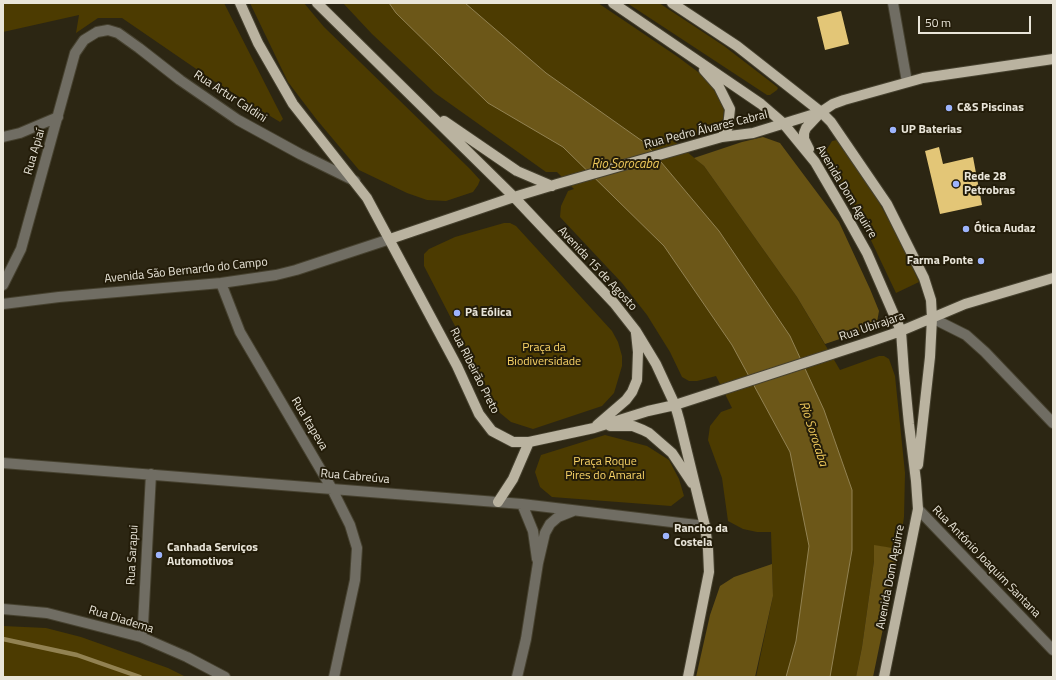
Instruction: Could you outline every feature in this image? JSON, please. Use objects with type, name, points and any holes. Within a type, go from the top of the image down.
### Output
[{"type":"main road","name":"Rua Artur Caldini","points":[[240,3],[258,43],[294,104],[368,198],[390,239]]},
{"type":"main road","name":"Avenida 15 de Agosto","points":[[317,3],[514,197],[614,303],[636,331],[656,364],[675,405],[705,526],[709,572],[688,677]]},
{"type":"main road","name":"Avenida Dom Aguirre","points":[[613,3],[761,104],[783,124],[815,162],[867,253],[902,331],[909,424],[918,509],[884,677]]},
{"type":"main road","name":"Avenida Dom Aguirre","points":[[672,3],[737,46],[821,112],[831,122],[887,204],[924,278],[931,300],[932,318],[930,357],[916,481]]},
{"type":"main road","points":[[690,56],[719,88],[730,109],[728,127],[722,137]]},
{"type":"main road","name":"Rua Pedro Álvares Cabral","points":[[815,162],[804,139],[804,133],[808,126],[821,112],[833,104],[923,78],[1053,60]]},
{"type":"main road","points":[[425,108],[517,171],[554,185]]},
{"type":"main road","name":"Rua Pedro Álvares Cabral","points":[[554,185],[722,137],[753,133],[821,112]]},
{"type":"main road","points":[[390,239],[554,185]]},
{"type":"main road","name":"Rua Ribeirão Preto","points":[[390,239],[457,366],[479,414],[492,431],[513,442],[529,442],[594,428],[648,411],[675,405]]},
{"type":"main road","name":"Rua Ubirajara","points":[[675,405],[902,331],[965,304],[1053,278]]},
{"type":"main road","points":[[594,428],[626,400],[632,392],[636,380],[638,352],[636,331]]},
{"type":"main road","points":[[594,428],[620,425],[632,426],[643,430],[672,454],[695,487]]},
{"type":"main road","points":[[498,502],[513,479],[529,442]]},
{"type":"street","points":[[893,3],[907,82]]},
{"type":"street","name":"Rua Artur Caldini","points":[[97,32],[108,30],[118,33],[180,80],[238,120],[300,154],[355,181]]},
{"type":"street","name":"Rua Apiaí","points":[[3,285],[21,249],[75,54],[84,40],[97,32]]},
{"type":"street","points":[[3,137],[20,133],[58,117]]},
{"type":"street","name":"Avenida São Bernardo do Campo","points":[[3,304],[59,297],[221,283],[276,275],[296,270],[390,239]]},
{"type":"street","name":"Rua Itapeva","points":[[221,283],[240,332],[332,488],[350,525],[357,548],[355,580],[334,677]]},
{"type":"street","points":[[932,318],[966,335],[1053,423]]},
{"type":"street","name":"Rua Cabreúva","points":[[3,463],[522,504],[705,526]]},
{"type":"street","name":"Rua Sarapui","points":[[140,637],[143,625],[151,474]]},
{"type":"street","points":[[522,504],[533,531],[538,563]]},
{"type":"street","name":"Rua Antônio Joaquim Santana","points":[[918,509],[1053,650]]},
{"type":"street","points":[[516,677],[526,638],[538,563],[545,533],[550,524],[558,517],[575,510]]},
{"type":"street","name":"Rua Diadema","points":[[3,609],[47,613],[140,637],[187,657],[225,677]]},
{"type":"green space","points":[[224,3],[283,119],[280,122],[224,88],[122,18],[98,18],[76,33],[79,15],[3,32],[3,4]]},
{"type":"green space","points":[[250,3],[304,3],[324,27],[480,180],[473,192],[446,201],[427,200],[407,193],[359,170],[317,120],[288,82]]},
{"type":"green space","points":[[343,3],[598,3],[678,57],[702,75],[711,85],[724,109],[723,119],[711,131],[674,141],[704,166],[797,297],[840,370],[879,356],[884,356],[889,359],[895,376],[905,473],[904,517],[899,551],[893,548],[874,546],[874,561],[862,647],[856,677],[756,677],[773,596],[771,532],[757,532],[743,529],[728,521],[722,478],[708,440],[710,426],[721,412],[732,408],[716,376],[697,381],[689,381],[682,377],[670,352],[647,315],[622,283],[560,217],[561,206],[568,191],[574,189],[557,172],[546,172],[435,93],[372,34]]},
{"type":"green space","points":[[627,3],[659,3],[724,46],[776,86],[778,88],[777,90],[770,95],[767,95]]},
{"type":"green space","points":[[837,140],[877,199],[899,238],[919,282],[896,293],[868,234],[829,167],[825,157],[825,151],[832,141]]},
{"type":"green space","name":"Praça da Biodiversidade","points":[[504,223],[510,223],[516,226],[612,331],[618,342],[622,356],[622,366],[614,393],[602,406],[533,429],[511,422],[500,413],[424,266],[424,254],[429,249],[455,237]]},
{"type":"green space","name":"Praça Roque Pires do Amaral","points":[[605,435],[647,446],[669,460],[679,479],[684,496],[671,506],[552,497],[540,487],[535,472],[541,455]]},
{"type":"green space","points":[[3,626],[46,628],[81,637],[168,668],[186,677],[3,677]]},
{"type":"shaded area","points":[[763,137],[780,143],[839,222],[879,311],[877,322],[872,328],[825,344],[797,297],[704,166],[694,158],[742,142]]},
{"type":"shaded area","points":[[874,545],[893,548],[899,551],[873,677],[856,677],[862,647],[874,561]]},
{"type":"shaded area","points":[[772,564],[773,596],[755,677],[696,677],[710,615],[720,586],[734,577]]},
{"type":"water","name":"Rio Sorocaba","points":[[389,3],[465,3],[546,73],[645,143],[719,231],[790,336],[824,410],[852,490],[852,550],[830,677],[786,677],[796,641],[809,546],[790,452],[732,345],[664,246],[563,147],[488,103],[396,13]]},
{"type":"building","points":[[841,11],[849,44],[825,50],[817,17]]},
{"type":"building","name":"Rede 28 Petrobras","points":[[939,147],[943,164],[973,157],[982,205],[940,214],[925,151]]},
{"type":"waterway","points":[[3,639],[77,655],[140,677]]},
{"type":"place","name":"C&S Piscinas","points":[[949,108]]},
{"type":"place","name":"UP Baterias","points":[[893,130]]},
{"type":"place","name":"Rede 28 Petrobras","points":[[956,184]]},
{"type":"place","name":"Ótica Audaz","points":[[966,229]]},
{"type":"place","name":"Farma Ponte","points":[[981,261]]},
{"type":"place","name":"Pá Eólica","points":[[457,313]]},
{"type":"place","name":"Rancho da Costela","points":[[666,536]]},
{"type":"place","name":"Canhada Serviços Automotivos","points":[[159,555]]}]
